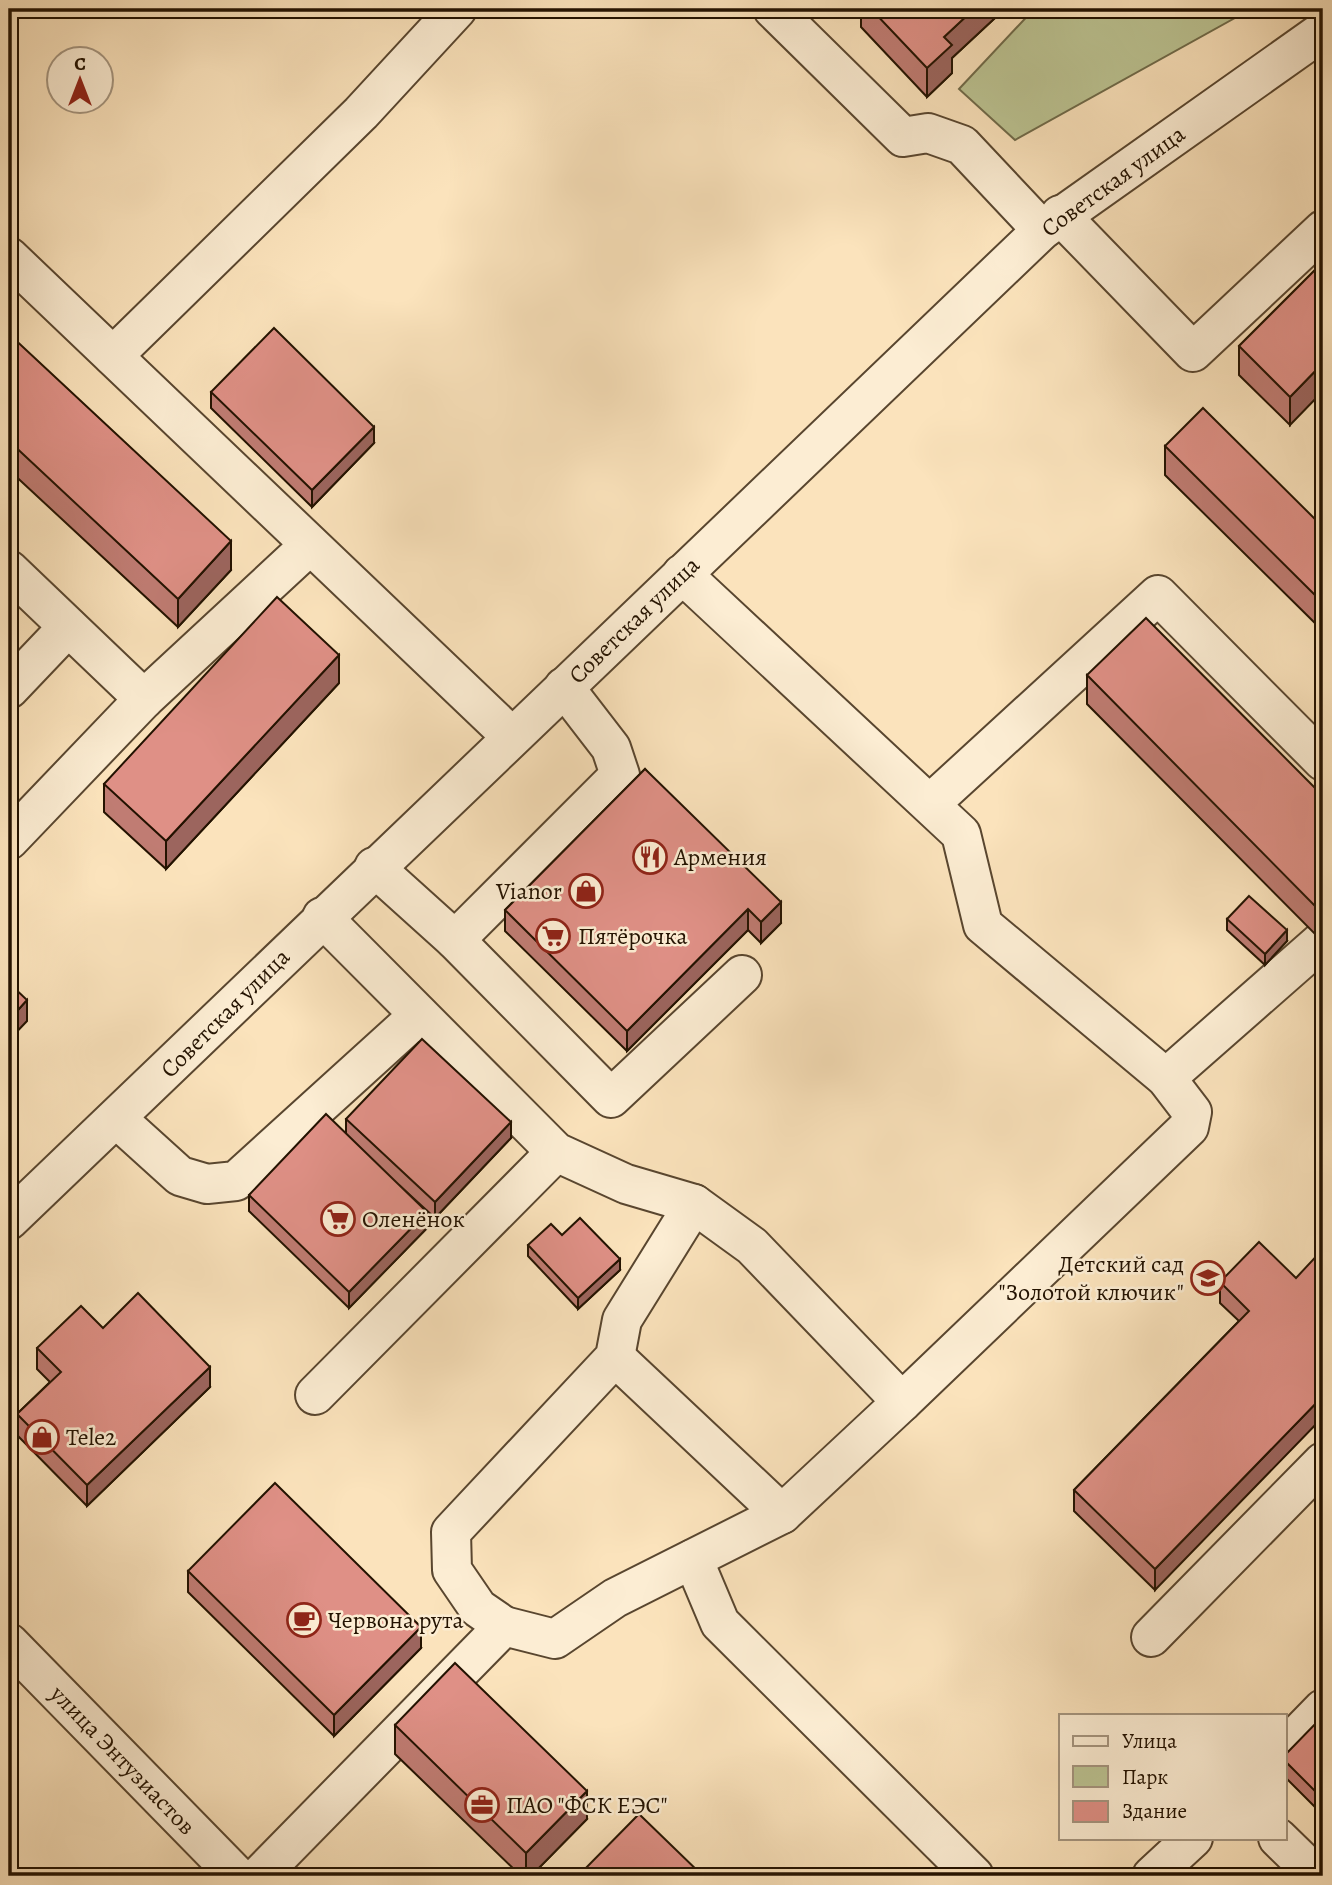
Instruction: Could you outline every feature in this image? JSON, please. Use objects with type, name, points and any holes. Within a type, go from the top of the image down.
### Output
[{"type":"street","points":[[113,356],[361,113],[457,9]]},
{"type":"street","points":[[773,9],[903,137],[928,132],[962,145],[1193,352],[1323,230]]},
{"type":"street","name":"Советская улица","points":[[9,1220],[117,1119],[374,867],[1051,222],[1306,50],[1323,32]]},
{"type":"street","points":[[13,271],[113,356],[511,736]]},
{"type":"street","points":[[9,840],[144,699],[310,545]]},
{"type":"street","points":[[9,570],[144,699]]},
{"type":"street","points":[[682,574],[961,834],[983,925],[1166,1079],[1192,1112],[1189,1128],[782,1514],[615,1598],[555,1639],[504,1626],[478,1608],[452,1570],[451,1532],[615,1357],[622,1320],[695,1204]]},
{"type":"street","points":[[930,804],[1158,595],[1323,761]]},
{"type":"street","points":[[9,689],[68,627]]},
{"type":"street","points":[[455,940],[620,775],[611,748],[564,687]]},
{"type":"street","points":[[374,867],[455,940],[611,1098],[742,975]]},
{"type":"street","points":[[322,917],[556,1152],[626,1184],[695,1204],[752,1246],[902,1402]]},
{"type":"street","points":[[1166,1079],[1323,940]]},
{"type":"street","points":[[117,1119],[180,1176],[207,1184],[236,1181],[419,1015]]},
{"type":"street","points":[[315,1395],[556,1152]]},
{"type":"street","points":[[615,1357],[782,1514]]},
{"type":"street","points":[[1151,1637],[1323,1462]]},
{"type":"street","points":[[693,1559],[720,1623],[974,1876]]},
{"type":"street","points":[[259,1876],[504,1626]]},
{"type":"street","name":"улица Энтузиастов","points":[[9,1643],[237,1876]]},
{"type":"street","points":[[1286,1747],[1323,1709]]},
{"type":"street","points":[[1152,1876],[1191,1840]]},
{"type":"street","points":[[1280,1840],[1317,1876]]},
{"type":"green space","points":[[1034,9],[1251,9],[1015,140],[959,89]]},
{"type":"building","points":[[871,9],[974,9],[944,37],[952,45],[927,68]]},
{"type":"building","points":[[1323,262],[1323,363],[1290,397],[1239,346]]},
{"type":"building","points":[[274,328],[374,427],[312,490],[211,392]]},
{"type":"building","points":[[9,334],[231,541],[178,599],[9,441]]},
{"type":"building","points":[[1203,408],[1323,527],[1323,603],[1165,446]]},
{"type":"building","points":[[277,597],[339,655],[166,841],[104,784]]},
{"type":"building","points":[[1146,618],[1323,796],[1323,901],[1317,908],[1087,675]]},
{"type":"building","points":[[645,769],[781,902],[761,922],[748,909],[627,1031],[505,910]]},
{"type":"building","points":[[1249,896],[1287,930],[1265,954],[1227,919]]},
{"type":"building","points":[[9,983],[27,1000],[9,1020]]},
{"type":"building","points":[[422,1039],[511,1122],[435,1202],[346,1119]]},
{"type":"building","name":"Оленёнок","points":[[326,1114],[427,1212],[349,1292],[249,1195]]},
{"type":"building","points":[[580,1218],[620,1259],[578,1298],[528,1245],[551,1224],[562,1235]]},
{"type":"building","points":[[1259,1242],[1296,1278],[1323,1249],[1323,1396],[1155,1569],[1074,1490],[1249,1311],[1220,1282]]},
{"type":"building","points":[[138,1293],[210,1367],[87,1485],[17,1414],[61,1372],[37,1348],[81,1306],[103,1328]]},
{"type":"building","name":"Червона рута","points":[[275,1483],[421,1627],[334,1715],[188,1571]]},
{"type":"building","points":[[455,1663],[587,1791],[526,1853],[395,1725]]},
{"type":"building","points":[[1320,1719],[1323,1723],[1323,1799],[1286,1762],[1286,1754]]},
{"type":"building","points":[[639,1814],[703,1876],[578,1876]]},
{"type":"place","name":"Армения","points":[[650,857]]},
{"type":"place","name":"Vianor","points":[[586,891]]},
{"type":"place","name":"Пятёрочка","points":[[553,936]]},
{"type":"place","name":"Оленёнок","points":[[338,1219]]},
{"type":"place","name":"Детский сад \"Золотой ключик\"","points":[[1208,1278]]},
{"type":"place","name":"Tele2","points":[[42,1437]]},
{"type":"place","name":"Червона рута","points":[[304,1620]]},
{"type":"place","name":"ПАО \"ФСК ЕЭС\"","points":[[482,1805]]}]
